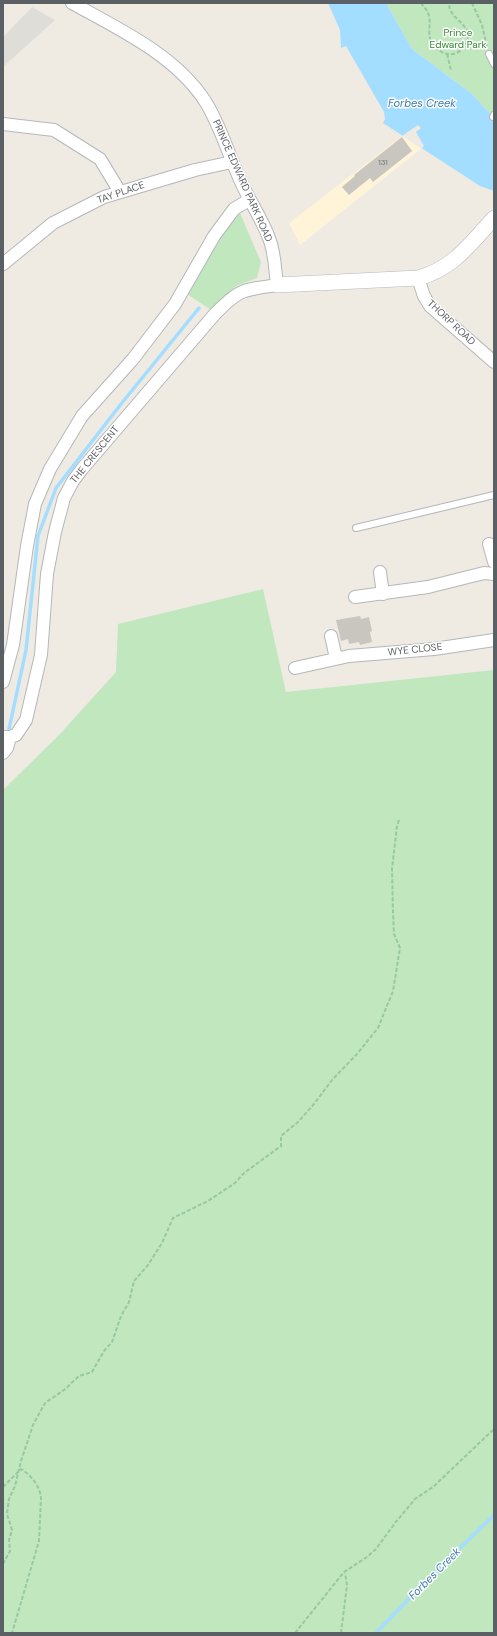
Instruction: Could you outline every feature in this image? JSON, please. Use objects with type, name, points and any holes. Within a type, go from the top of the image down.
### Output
[{"type":"street","name":"PRINCE EDWARD PARK ROAD","points":[[72,3],[144,45],[178,69],[194,86],[215,120],[249,200],[270,239],[277,285]]},
{"type":"street","points":[[3,124],[54,130],[100,160],[120,192]]},
{"type":"street","name":"TAY PLACE","points":[[3,264],[53,223],[104,197],[195,170],[232,162]]},
{"type":"street","points":[[3,682],[13,645],[27,546],[35,504],[50,469],[82,416],[133,359],[175,304],[214,236],[234,209],[249,200]]},
{"type":"street","points":[[277,285],[418,278],[432,273],[449,264],[494,218]]},
{"type":"street","name":"THORP ROAD","points":[[418,278],[424,296],[430,306],[494,362]]},
{"type":"street","name":"THE CRESCENT","points":[[3,753],[7,748],[6,737],[16,735],[26,720],[41,655],[47,574],[55,532],[64,498],[68,489],[87,464],[231,297],[249,289],[277,285]]},
{"type":"street","points":[[355,598],[428,587],[494,570],[489,544]]},
{"type":"street","points":[[380,572],[383,594]]},
{"type":"street","points":[[331,636],[336,658]]},
{"type":"street","name":"WYE CLOSE","points":[[295,668],[336,658],[434,649],[494,640]]},
{"type":"lane","points":[[489,54],[494,64]]},
{"type":"lane","points":[[356,528],[494,495]]},
{"type":"path","points":[[421,3],[429,17],[429,31],[433,44],[440,52],[447,54],[459,52],[463,49],[468,39],[466,29],[463,24],[450,13],[449,3]]},
{"type":"path","points":[[472,3],[482,25],[489,54]]},
{"type":"path","points":[[447,54],[451,70]]},
{"type":"path","points":[[3,1564],[10,1551],[9,1540],[12,1530],[7,1514],[9,1499],[21,1469],[21,1461],[33,1425],[45,1403],[64,1390],[79,1376],[92,1372],[104,1351],[112,1342],[121,1316],[129,1302],[134,1281],[148,1265],[162,1244],[173,1218],[208,1201],[235,1183],[244,1173],[281,1146],[281,1136],[298,1122],[332,1080],[357,1054],[378,1028],[393,991],[400,948],[394,929],[392,869],[399,820]]},
{"type":"path","points":[[295,1633],[344,1572],[368,1557],[415,1500],[433,1487],[494,1429]]},
{"type":"path","points":[[3,1486],[21,1469]]},
{"type":"path","points":[[12,1633],[39,1541],[41,1514],[41,1492],[35,1482],[21,1469]]},
{"type":"path","points":[[341,1633],[347,1585],[344,1572]]},
{"type":"shaded area","points":[[32,7],[55,20],[3,67],[3,37]]},
{"type":"shaded area","points":[[402,136],[422,148],[300,245],[289,223]]},
{"type":"green space","name":"Prince Edward Park","points":[[386,3],[494,3],[494,118],[472,94],[412,49]]},
{"type":"green space","points":[[240,213],[261,262],[257,278],[236,286],[211,310],[187,294],[216,242]]},
{"type":"green space","points":[[263,589],[286,692],[494,670],[494,1633],[3,1633],[3,790],[59,735],[116,672],[118,624]]},
{"type":"water","name":"Forbes Creek","points":[[328,3],[386,3],[412,49],[472,94],[494,118],[494,191],[480,186],[383,123],[385,119],[384,112],[346,46],[341,48],[340,30]]},
{"type":"pier","points":[[418,125],[421,128],[416,132],[424,146],[422,148],[402,136]]},
{"type":"building","points":[[402,137],[412,151],[373,182],[370,178],[349,195],[342,187],[355,176],[354,175]]},
{"type":"building","points":[[360,616],[361,619],[369,617],[372,631],[370,632],[372,642],[360,645],[359,642],[349,644],[348,639],[341,641],[336,620]]},
{"type":"waterway","points":[[9,729],[26,650],[38,536],[56,488],[121,404],[199,308]]},
{"type":"waterway","name":"Forbes Creek","points":[[376,1633],[422,1585],[494,1515]]}]
